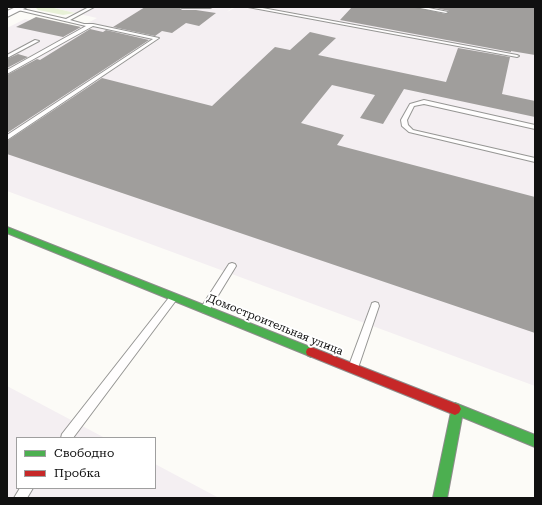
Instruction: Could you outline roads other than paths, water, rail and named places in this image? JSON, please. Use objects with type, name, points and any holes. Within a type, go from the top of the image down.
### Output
[{"type":"street","points":[[7,14],[21,8]]},
{"type":"street","name":"Домостроительная улица","points":[[7,230],[535,441]]},
{"type":"street","points":[[440,498],[457,410]]},
{"type":"lane","points":[[66,21],[92,7]]},
{"type":"lane","points":[[182,7],[210,7]]},
{"type":"lane","points":[[250,7],[517,56]]},
{"type":"lane","points":[[417,7],[446,12]]},
{"type":"lane","points":[[7,138],[157,38],[66,21],[21,8]]},
{"type":"lane","points":[[7,72],[93,25]]},
{"type":"lane","points":[[7,57],[37,41]]},
{"type":"lane","points":[[535,127],[424,102],[412,105],[404,120],[405,126],[411,131],[535,160]]},
{"type":"lane","points":[[205,309],[232,266]]},
{"type":"lane","points":[[67,437],[174,297]]},
{"type":"lane","points":[[353,368],[376,306]]},
{"type":"lane","points":[[20,498],[26,489]]}]
